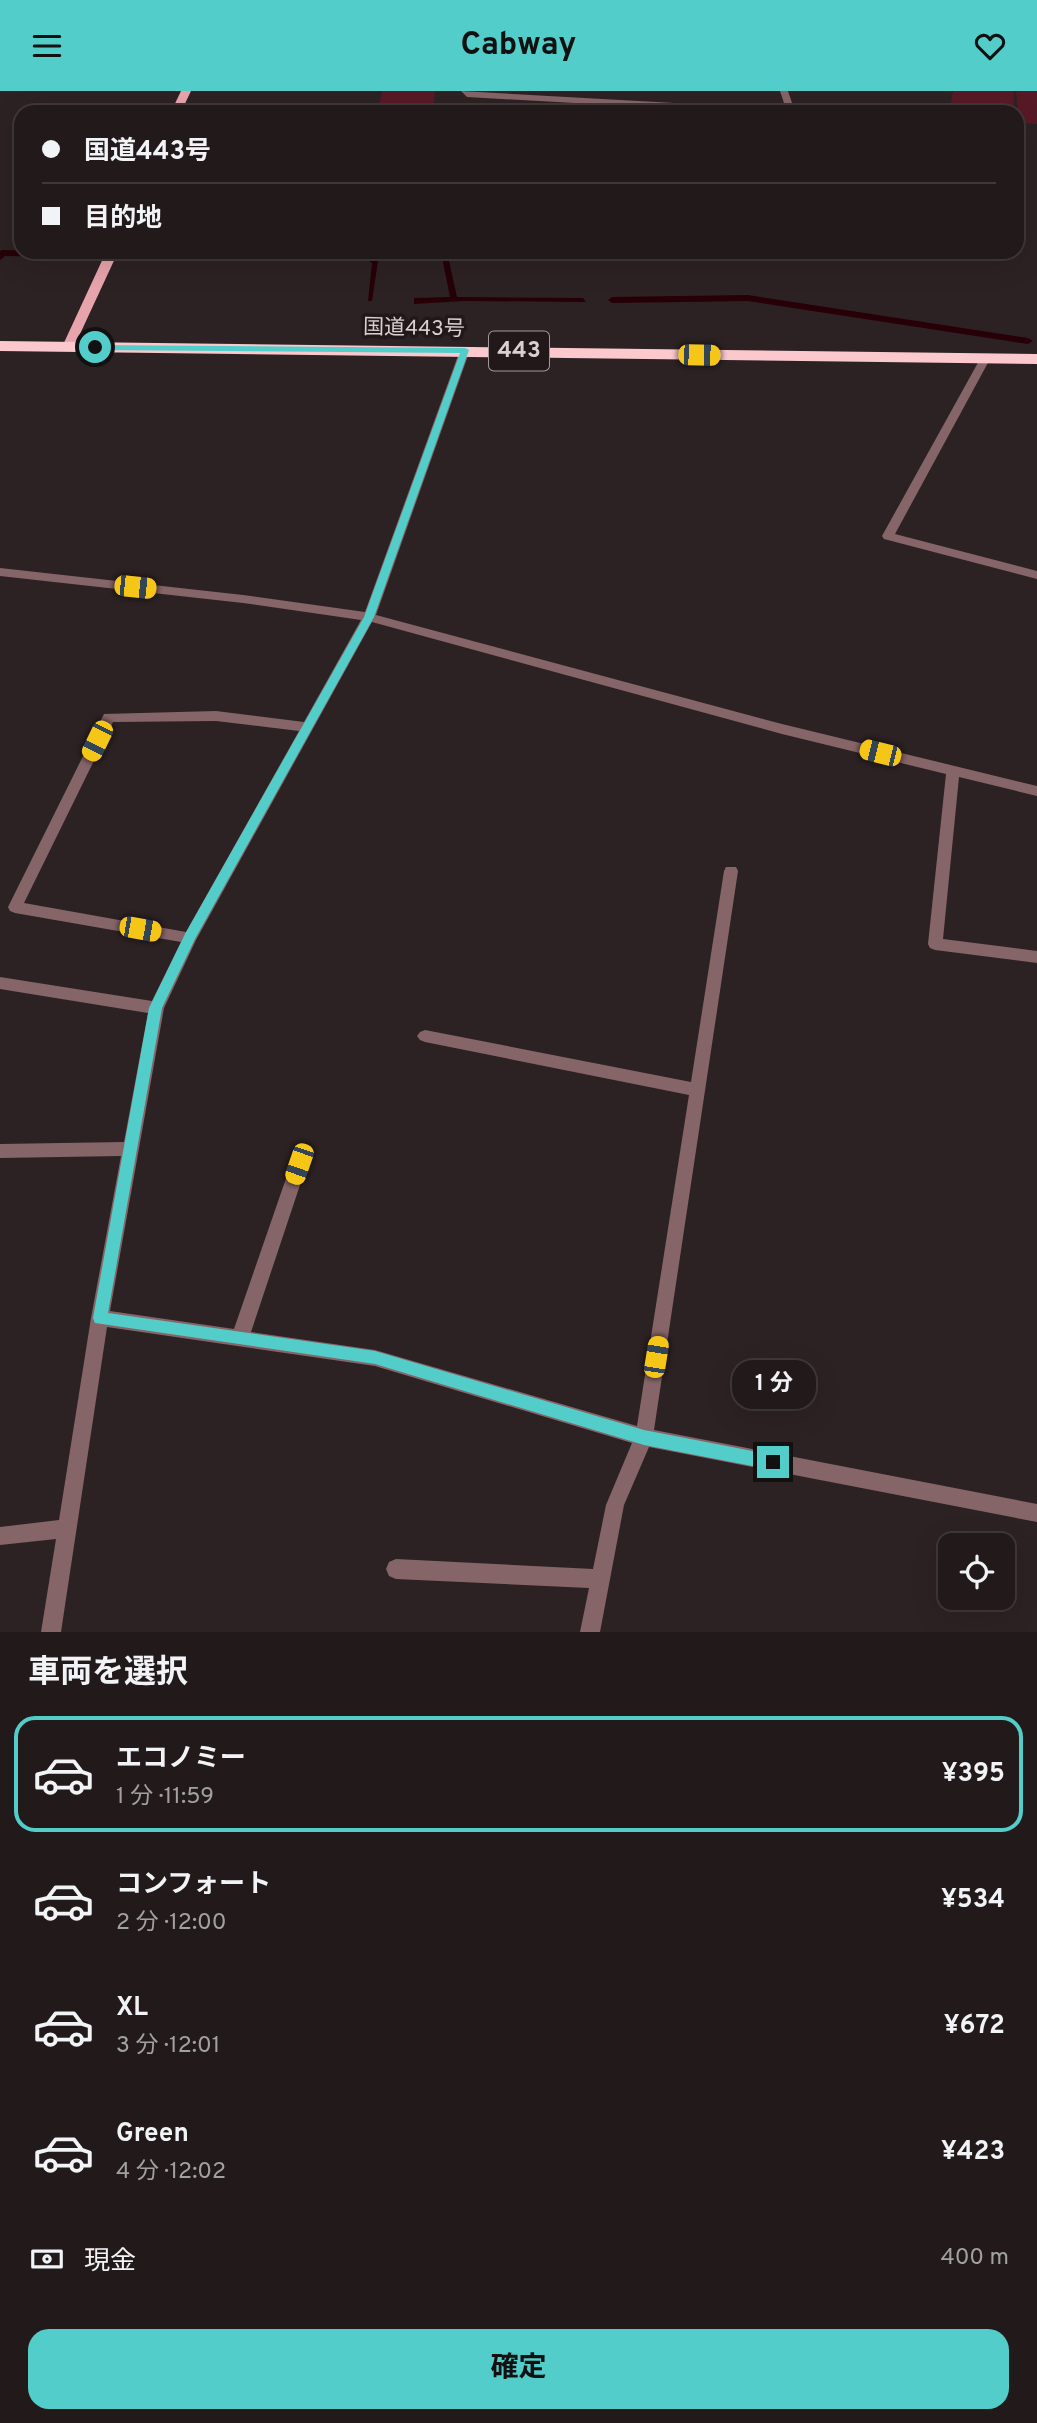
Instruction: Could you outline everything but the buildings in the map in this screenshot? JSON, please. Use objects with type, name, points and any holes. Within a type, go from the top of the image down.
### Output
[{"type":"highway","name":"国道443号","points":[[0,346],[1037,359]]},
{"type":"main road","points":[[68,347],[109,259]]},
{"type":"street","points":[[465,91],[467,94],[658,105]]},
{"type":"street","points":[[51,1632],[100,1318],[156,1008],[190,938],[369,617],[465,350]]},
{"type":"street","points":[[985,359],[888,536],[1037,575]]},
{"type":"street","points":[[0,572],[369,617],[782,729],[1037,791]]},
{"type":"street","points":[[190,938],[15,907],[109,717],[216,716],[308,727]]},
{"type":"street","points":[[953,771],[935,944],[1037,957]]},
{"type":"street","points":[[590,1632],[615,1505],[644,1437],[731,871]]},
{"type":"street","points":[[0,983],[156,1008]]},
{"type":"street","points":[[425,1036],[697,1090]]},
{"type":"street","points":[[0,1151],[130,1149]]},
{"type":"street","points":[[240,1338],[299,1164]]},
{"type":"street","points":[[100,1318],[375,1357],[644,1437],[1037,1513]]},
{"type":"street","points":[[0,1536],[67,1528]]},
{"type":"street","points":[[396,1569],[600,1579]]},
{"type":"shaded area","points":[[382,91],[435,91],[434,105],[379,105]]},
{"type":"shaded area","points":[[953,91],[1013,91],[1014,105],[950,105]]},
{"type":"shaded area","points":[[1016,91],[1037,91],[1037,124],[1024,123],[1024,105],[1017,105]]},
{"type":"shaded area","points":[[256,259],[375,259],[378,261],[372,301],[368,301],[372,263]]},
{"type":"shaded area","points":[[442,259],[449,259],[457,297],[583,298],[586,302],[464,301],[414,304],[414,298],[450,297]]},
{"type":"waterway","points":[[0,257],[2,253],[14,253]]},
{"type":"waterway","points":[[612,300],[748,298],[1028,341]]},
{"type":"route","points":[[95,347],[465,350],[369,617],[190,938],[156,1008],[100,1318],[375,1357],[644,1437],[773,1462]]}]
